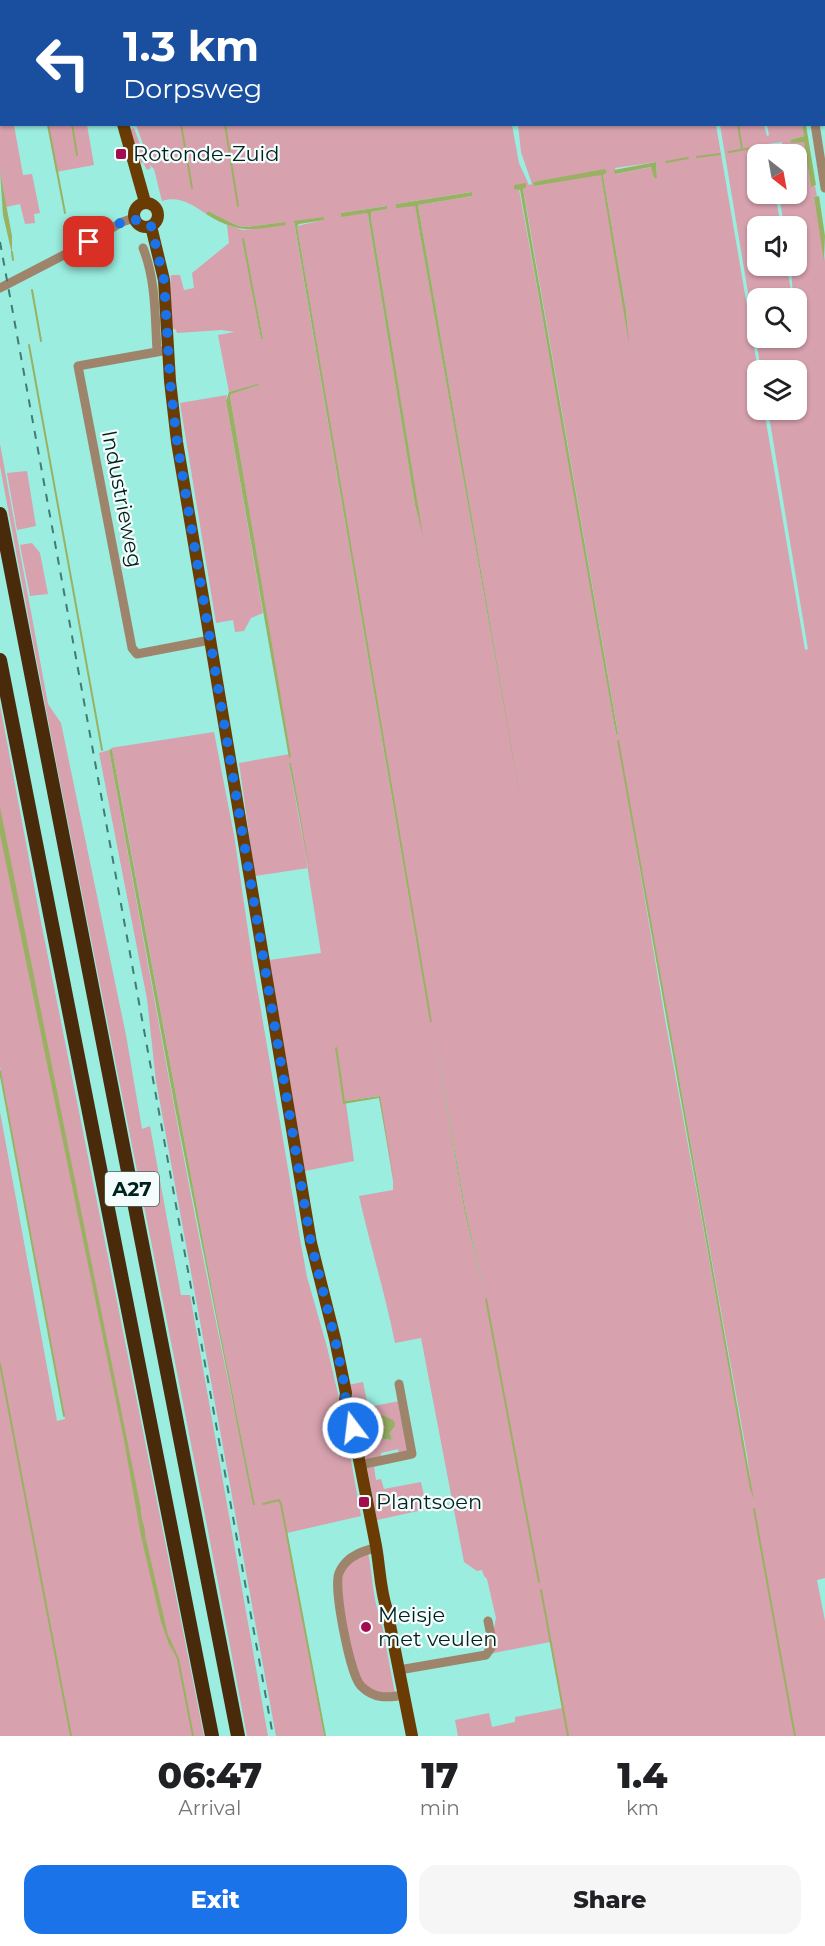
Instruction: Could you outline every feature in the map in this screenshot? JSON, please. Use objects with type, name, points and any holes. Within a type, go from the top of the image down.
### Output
[{"type":"highway","name":"A27","points":[[0,514],[238,1736]]},
{"type":"highway","name":"A27","points":[[0,660],[212,1736]]},
{"type":"main road","points":[[124,126],[145,202]]},
{"type":"main road","points":[[145,202],[150,203],[157,210],[158,217],[151,226],[140,225],[134,218],[135,208],[145,202]]},
{"type":"main road","points":[[151,226],[162,269],[162,350],[311,1243],[352,1412],[351,1418],[381,1576],[381,1593],[387,1611],[412,1736]]},
{"type":"street","points":[[815,126],[825,188]]},
{"type":"street","points":[[0,288],[89,242],[122,222],[134,218]]},
{"type":"street","points":[[143,249],[150,264],[162,350]]},
{"type":"street","name":"Industrieweg","points":[[162,350],[78,366],[132,648],[137,654],[210,640]]},
{"type":"street","points":[[360,1465],[412,1454],[399,1384]]},
{"type":"street","points":[[376,1548],[351,1557],[339,1573],[336,1585],[342,1620],[353,1672],[360,1685],[381,1698],[404,1695]]},
{"type":"street","points":[[399,1670],[486,1655],[493,1645],[488,1621]]},
{"type":"shaded area","points":[[0,126],[14,126],[23,175],[32,174],[40,213],[34,214],[35,223],[25,224],[20,204],[6,207],[0,172]]},
{"type":"shaded area","points":[[47,126],[87,126],[94,165],[56,172]]},
{"type":"shaded area","points":[[136,126],[512,126],[519,163],[529,185],[532,184],[521,152],[518,126],[716,126],[747,306],[747,348],[754,348],[756,360],[747,360],[747,420],[766,420],[805,650],[808,649],[770,420],[807,420],[807,360],[759,360],[757,348],[807,348],[807,288],[792,288],[792,276],[807,276],[807,216],[782,216],[781,204],[807,204],[807,160],[811,186],[815,186],[817,196],[814,197],[825,261],[825,1578],[817,1580],[825,1621],[825,1736],[458,1736],[455,1720],[489,1713],[492,1727],[515,1722],[515,1717],[562,1708],[550,1642],[489,1654],[496,1618],[487,1579],[482,1570],[477,1571],[464,1562],[421,1338],[395,1343],[359,1196],[393,1190],[379,1096],[345,1101],[335,1048],[354,1161],[305,1171],[269,960],[321,953],[308,868],[255,876],[239,763],[290,754],[230,396],[230,394],[259,385],[229,392],[218,335],[235,332],[221,330],[177,333],[172,328],[171,275],[180,275],[184,290],[194,288],[192,273],[229,243],[227,225],[243,230],[285,225],[285,222],[238,226],[208,211],[206,214],[180,200],[162,201],[154,169],[149,164],[151,168],[147,170],[143,162],[141,163],[129,130],[134,128],[141,147],[146,152]],"holes":[[[656,162],[657,178],[654,178],[652,167],[616,174],[615,168]],[[600,171],[607,173],[603,175],[628,331],[601,174],[534,186],[533,182]],[[523,188],[618,733],[616,734],[519,189]],[[471,192],[472,196],[418,205],[511,747],[415,205],[396,204]],[[386,206],[387,209],[371,212],[371,218],[421,527],[415,505],[368,215],[366,213],[341,213]],[[323,217],[323,220],[297,226],[430,1022],[294,222]],[[243,239],[263,339],[261,339]],[[618,740],[747,1455],[753,1500],[665,1019]],[[289,763],[291,763],[305,850]],[[433,1028],[466,1213],[486,1299],[465,1214]]]},
{"type":"shaded area","points":[[720,126],[764,126],[767,136],[769,135],[767,126],[802,126],[804,136],[790,140],[791,143],[804,141],[804,144],[782,144],[782,142],[747,144],[747,204],[777,204],[779,216],[747,216],[747,276],[789,276],[790,288],[747,288]]},
{"type":"shaded area","points":[[802,126],[806,126],[816,185],[811,187],[807,144],[804,142],[791,143],[790,140],[804,136]]},
{"type":"shaded area","points":[[656,162],[657,178],[654,178],[651,167],[615,174],[614,170]]},
{"type":"shaded area","points":[[605,169],[607,173],[603,175],[626,310],[629,344],[601,175],[534,186],[533,182]]},
{"type":"shaded area","points":[[0,172],[12,236],[12,254],[3,215]]},
{"type":"shaded area","points":[[526,183],[523,189],[531,237],[618,734],[616,734],[520,190],[514,189],[514,185]]},
{"type":"shaded area","points":[[472,192],[472,196],[418,205],[522,809],[415,206],[396,208],[396,204]]},
{"type":"shaded area","points":[[819,196],[825,236],[824,261],[814,197]]},
{"type":"shaded area","points":[[387,206],[387,209],[371,212],[371,218],[423,536],[415,505],[368,215],[366,213],[341,217],[341,213]]},
{"type":"shaded area","points":[[208,211],[238,226],[285,222],[286,225],[253,229],[236,228],[206,214]]},
{"type":"shaded area","points":[[323,217],[324,220],[297,226],[432,1022],[430,1022],[294,221]]},
{"type":"shaded area","points":[[244,238],[263,339],[261,339],[242,239]]},
{"type":"shaded area","points":[[258,384],[230,396],[291,757],[289,758],[226,401],[229,392]]},
{"type":"shaded area","points":[[227,395],[226,401],[263,613],[251,618],[244,631],[235,632],[233,620],[216,623],[180,403]]},
{"type":"shaded area","points":[[0,444],[48,704],[61,723],[126,1035],[142,1129],[150,1126],[181,1295],[190,1295],[268,1736],[247,1736],[30,625],[0,466]]},
{"type":"shaded area","points":[[27,471],[36,526],[17,530],[7,473]]},
{"type":"shaded area","points":[[32,543],[40,553],[48,594],[30,596],[20,545]]},
{"type":"shaded area","points":[[0,705],[39,912],[204,1736],[0,1736],[0,1112],[57,1421],[65,1419],[0,1067]]},
{"type":"shaded area","points":[[214,732],[234,835],[252,958],[307,1277],[342,1411],[361,1516],[287,1533],[324,1736],[276,1736],[156,1081],[147,999],[99,753],[109,750],[196,1223],[255,1505],[217,1317],[123,807],[110,748]]},
{"type":"shaded area","points":[[617,740],[619,740],[754,1500],[750,1489]]},
{"type":"shaded area","points":[[112,749],[216,1311],[255,1505],[253,1505],[175,1108],[109,750]]},
{"type":"shaded area","points":[[289,763],[291,763],[311,878]]},
{"type":"shaded area","points":[[0,807],[141,1516],[172,1653],[161,1622],[141,1536],[124,1440],[0,834]]},
{"type":"shaded area","points":[[433,1028],[466,1213],[486,1299],[465,1214]]},
{"type":"shaded area","points":[[337,1047],[345,1101],[380,1096],[394,1181],[379,1098],[343,1104],[335,1048]]},
{"type":"shaded area","points":[[363,1382],[368,1407],[400,1401],[398,1403],[409,1450],[399,1454],[398,1449],[381,1453],[381,1457],[363,1460],[348,1385]],"holes":[[[386,1418],[391,1418],[394,1428],[390,1433],[392,1440],[383,1439],[380,1434],[385,1427]]]},
{"type":"shaded area","points":[[381,1415],[392,1419],[395,1423],[390,1433],[392,1440],[383,1439],[380,1434],[385,1427],[378,1417]]},
{"type":"shaded area","points":[[374,1467],[376,1480],[381,1479],[384,1489],[421,1482],[427,1509],[377,1520],[367,1468]]},
{"type":"shaded area","points":[[368,1553],[374,1595],[395,1694],[373,1690],[361,1681],[354,1663],[347,1630],[341,1577],[348,1565]]},
{"type":"waterway","points":[[48,126],[65,213]]},
{"type":"waterway","points":[[72,126],[77,155]]},
{"type":"waterway","points":[[181,126],[192,188]]},
{"type":"waterway","points":[[225,126],[238,206]]},
{"type":"waterway","points":[[738,126],[742,149]]},
{"type":"waterway","points":[[729,152],[747,149]]},
{"type":"waterway","points":[[697,157],[720,154]]},
{"type":"waterway","points":[[666,162],[688,158]]},
{"type":"waterway","points":[[12,252],[13,260]]},
{"type":"waterway","points":[[32,290],[41,341]]},
{"type":"waterway","points":[[29,345],[102,750]]},
{"type":"waterway","points":[[0,1071],[64,1416]]},
{"type":"waterway","points":[[486,1299],[539,1582]]},
{"type":"waterway","points":[[0,1364],[71,1736]]},
{"type":"waterway","points":[[263,1504],[279,1500],[281,1504],[325,1736]]},
{"type":"waterway","points":[[754,1509],[795,1736]]},
{"type":"waterway","points":[[541,1590],[568,1736]]},
{"type":"waterway","points":[[168,1637],[178,1659],[193,1736]]},
{"type":"railway","points":[[0,242],[273,1736]]},
{"type":"place","name":"Rotonde-Zuid","points":[[121,154]]},
{"type":"place","name":"Plantsoen","points":[[364,1502]]},
{"type":"place","name":"Meisje met veulen","points":[[366,1627]]},
{"type":"route","points":[[89,242],[122,222],[134,218],[140,225],[151,226],[162,269],[177,442],[311,1243],[335,1339],[346,1393],[345,1400],[353,1428]]}]
